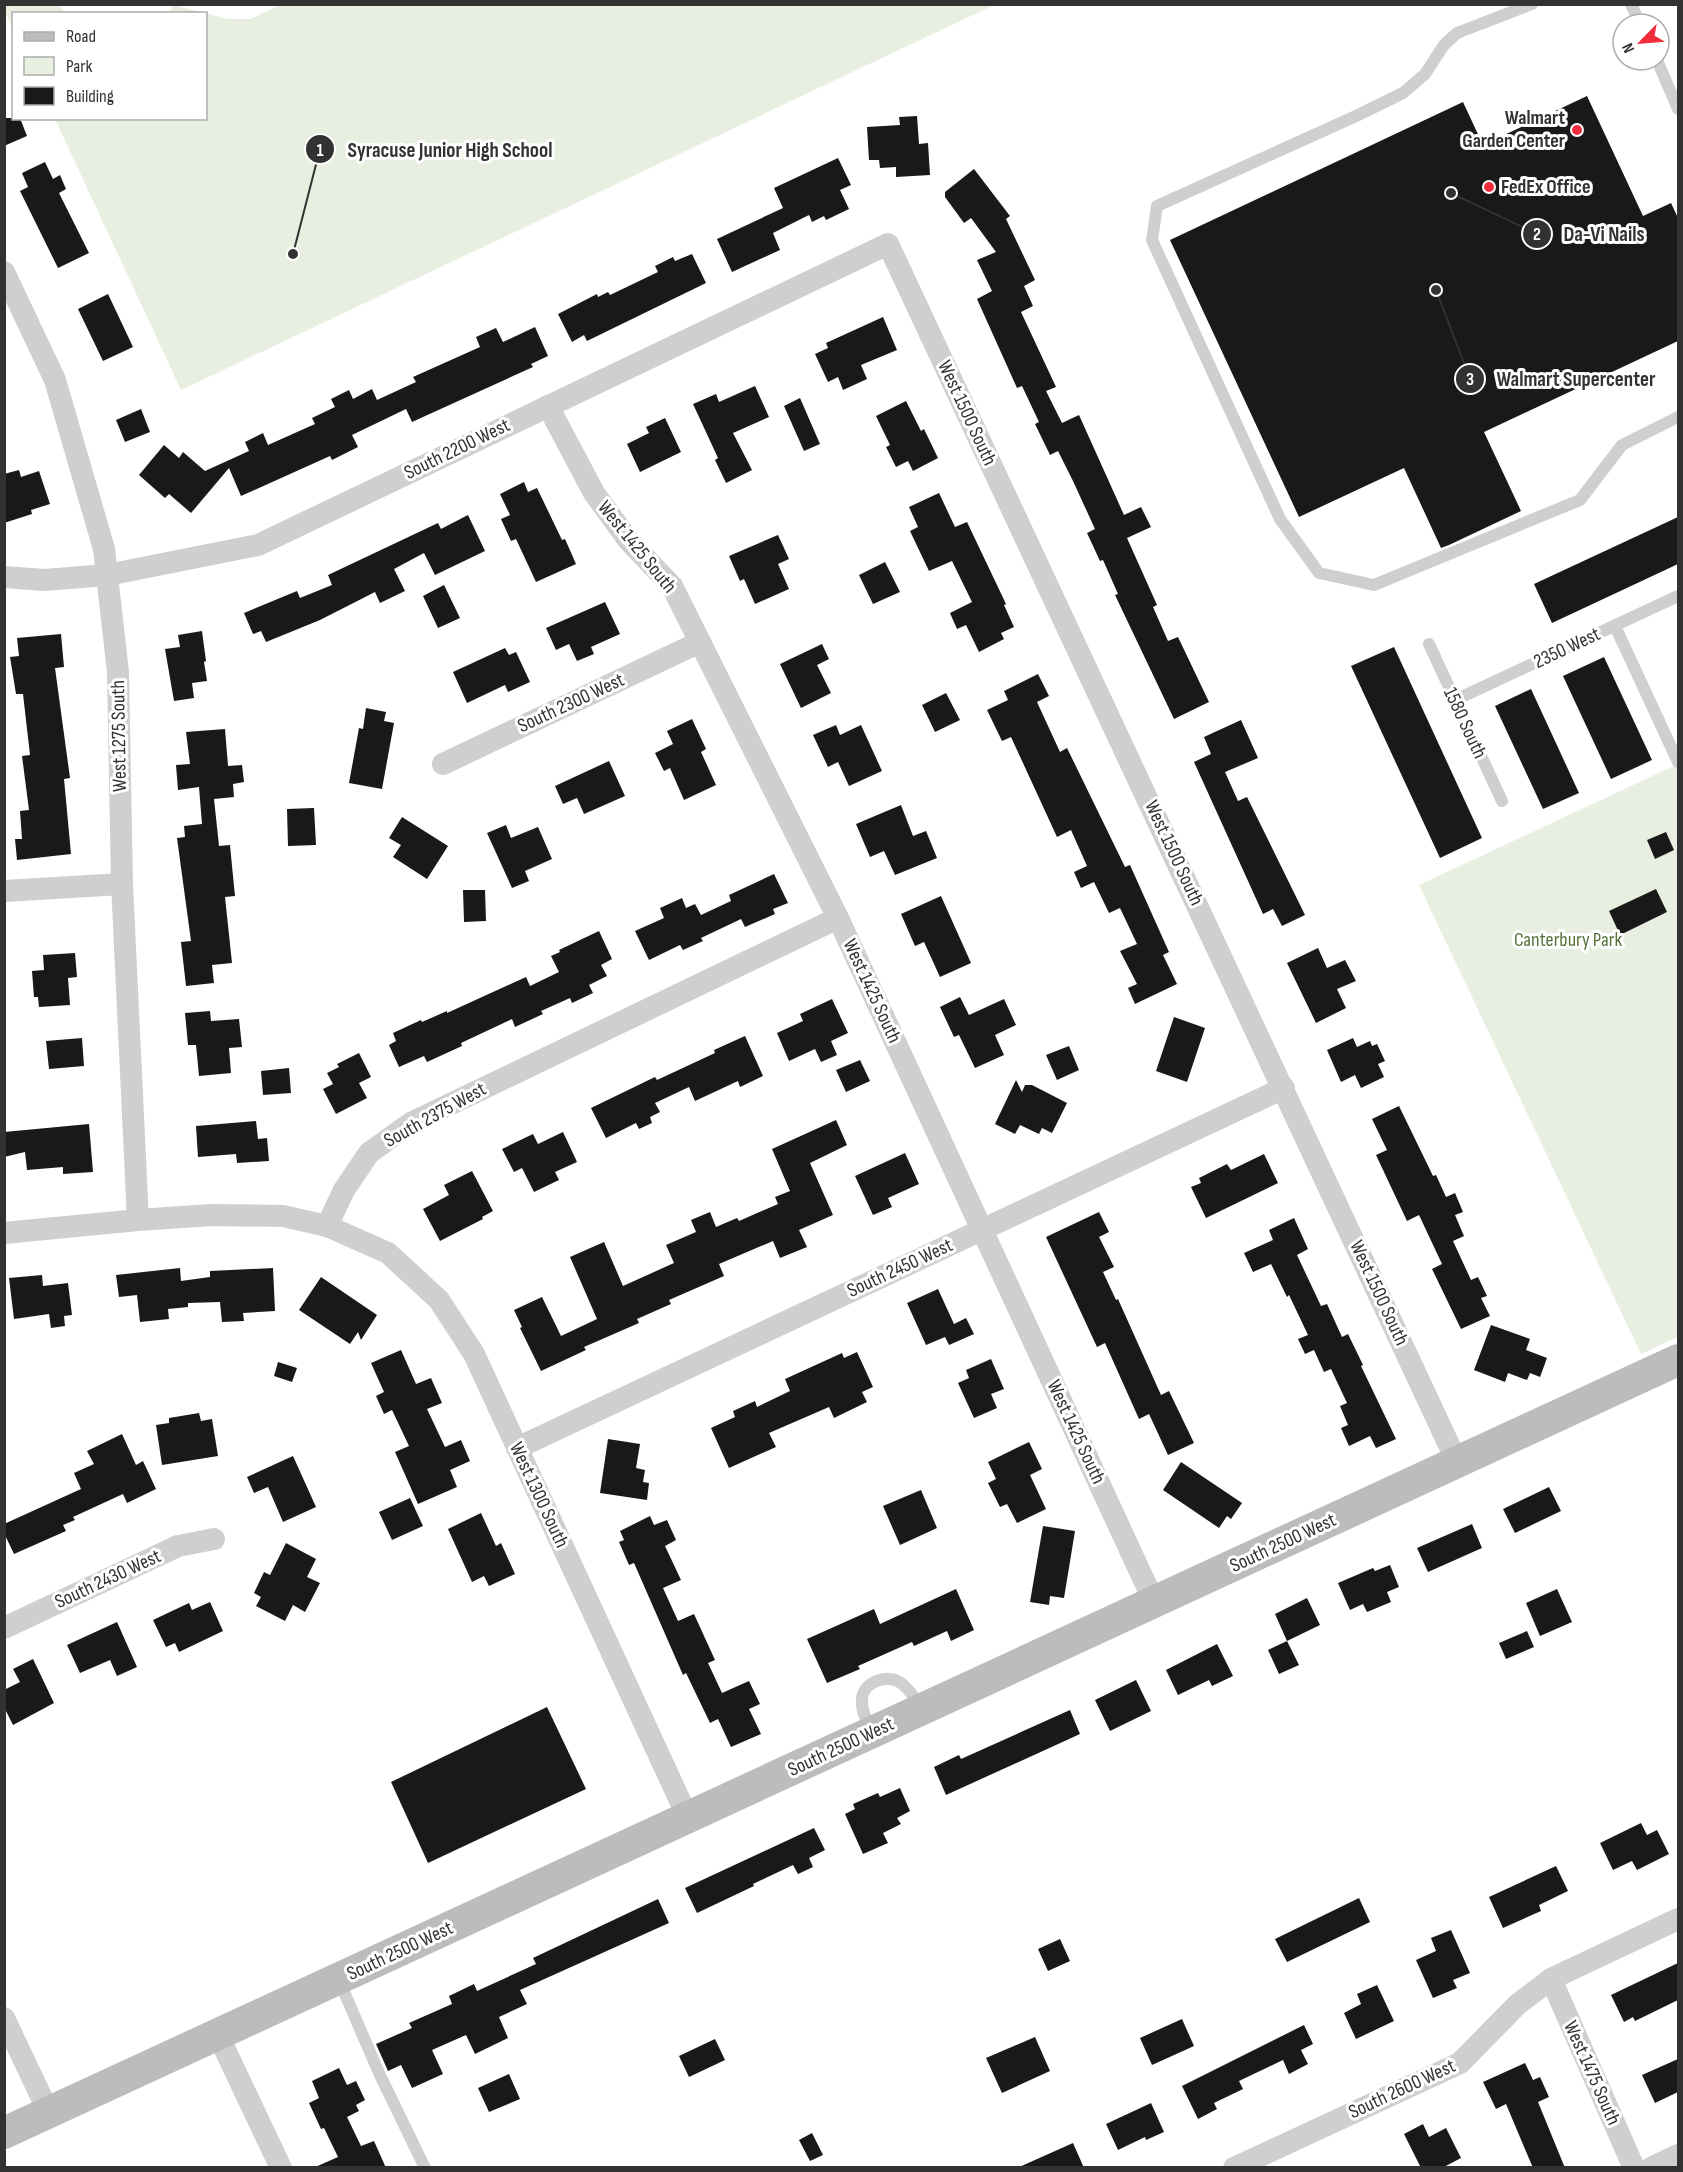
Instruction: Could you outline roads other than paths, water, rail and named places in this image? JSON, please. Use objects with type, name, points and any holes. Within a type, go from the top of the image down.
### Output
[{"type":"street","name":"South 2200 West","points":[[4,577],[44,580],[107,575],[258,545],[888,244]]},
{"type":"street","name":"West 1500 South","points":[[888,244],[1457,1462]]},
{"type":"street","name":"West 1275 South","points":[[4,272],[55,380],[101,539],[107,575],[118,672],[122,884],[138,1220]]},
{"type":"street","name":"West 1425 South","points":[[548,406],[594,493],[629,541],[672,586],[838,918],[1155,1602]]},
{"type":"street","name":"South 2300 West","points":[[443,764],[700,642]]},
{"type":"street","points":[[4,891],[122,884]]},
{"type":"street","name":"South 2375 West","points":[[327,1226],[344,1190],[369,1153],[411,1124],[838,918]]},
{"type":"street","name":"South 2450 West","points":[[517,1448],[1284,1088]]},
{"type":"street","points":[[4,1233],[211,1215],[283,1216],[327,1226]]},
{"type":"street","name":"West 1300 South","points":[[327,1226],[388,1253],[439,1300],[474,1354],[688,1818]]},
{"type":"street","name":"South 2500 West","points":[[4,2133],[1678,1360]]},
{"type":"street","name":"South 2430 West","points":[[4,1628],[178,1546],[214,1539]]},
{"type":"street","name":"South 2600 West","points":[[1234,2168],[1460,2063],[1518,2004],[1551,1979],[1678,1919]]},
{"type":"street","name":"West 1475 South","points":[[1551,1979],[1634,2168]]},
{"type":"street","points":[[4,2018],[49,2113]]},
{"type":"street","points":[[218,2035],[280,2168]]},
{"type":"street","points":[[1652,2168],[1678,2155]]},
{"type":"lane","points":[[1532,4],[1457,33],[1444,45],[1425,74],[1403,93],[1157,206],[1152,240],[1280,519],[1319,573],[1374,585],[1580,500],[1622,444],[1678,417]]},
{"type":"lane","points":[[1662,72],[1678,109]]},
{"type":"lane","name":"2350 West","points":[[1455,700],[1678,596]]},
{"type":"lane","points":[[1615,626],[1678,762]]},
{"type":"lane","name":"1580 South","points":[[1429,644],[1502,801]]},
{"type":"lane","points":[[872,1733],[861,1701],[866,1688],[883,1678],[902,1683],[924,1708]]},
{"type":"lane","points":[[339,1979],[379,2073],[425,2168]]},
{"type":"place","name":"Walmart Garden Center","points":[[1577,130]]},
{"type":"place","name":"FedEx Office","points":[[1489,187]]},
{"type":"place","name":"Da-Vi Nails","points":[[1451,193]]},
{"type":"place","name":"Syracuse Junior High School","points":[[293,254]]},
{"type":"place","name":"Walmart Supercenter","points":[[1436,290]]},
{"type":"park label","name":"Canterbury Park","points":[[1568,940]]}]
